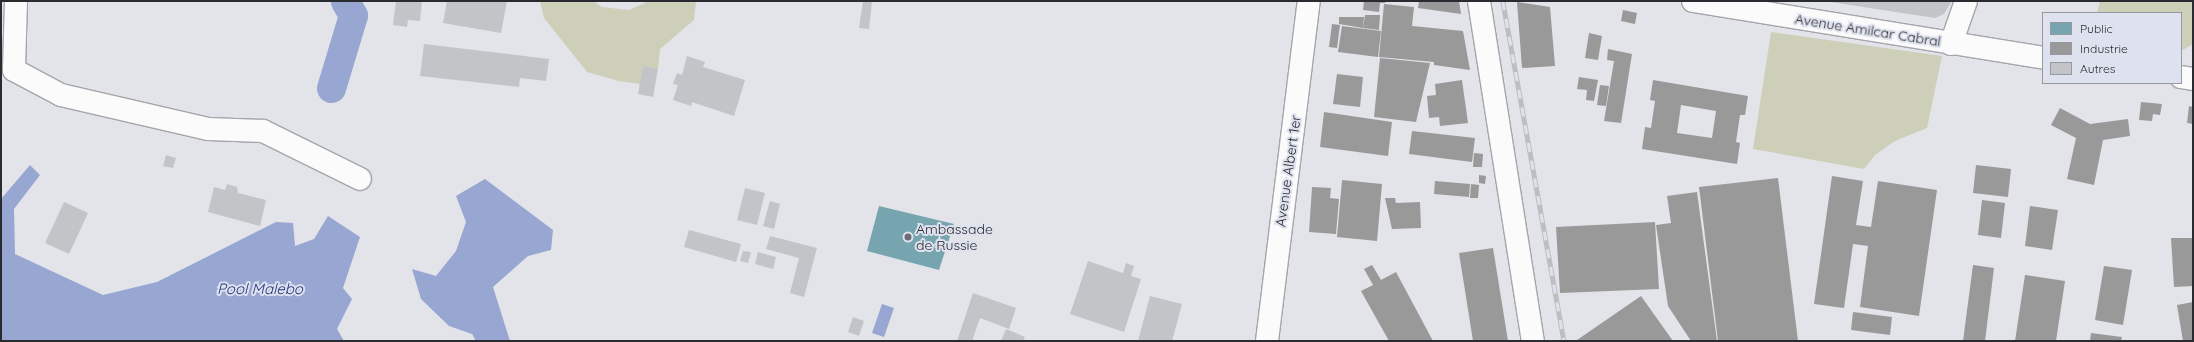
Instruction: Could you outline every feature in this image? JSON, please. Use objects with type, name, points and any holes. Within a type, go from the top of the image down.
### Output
[{"type":"street","points":[[16,1],[14,70],[61,95],[208,129],[263,131],[360,179]]},
{"type":"street","name":"Avenue Albert 1er","points":[[1267,341],[1310,1]]},
{"type":"street","points":[[1479,1],[1533,341]]},
{"type":"street","points":[[1951,44],[1966,1]]},
{"type":"street","name":"Avenue Amilcar Cabral","points":[[1706,2],[1951,44],[2042,58]]},
{"type":"street","points":[[2182,77],[2193,79]]},
{"type":"green space","points":[[540,1],[593,1],[602,7],[629,10],[649,1],[696,1],[694,20],[660,49],[658,69],[643,66],[640,84],[619,81],[587,72],[544,18]]},
{"type":"green space","points":[[2100,1],[2193,1],[2193,44],[2182,50],[2182,12],[2097,12]]},
{"type":"green space","points":[[1771,32],[1942,56],[1927,128],[1895,141],[1875,155],[1864,169],[1753,149]]},
{"type":"water","name":"Pool Malebo","points":[[30,165],[40,175],[14,209],[15,254],[103,295],[157,282],[276,222],[293,223],[295,246],[314,239],[328,216],[360,237],[343,288],[352,299],[337,329],[344,341],[1,341],[1,199]]},
{"type":"water","points":[[485,179],[553,230],[551,250],[528,256],[493,287],[510,341],[476,341],[472,334],[449,326],[421,299],[412,269],[436,276],[456,251],[466,222],[456,196]]},
{"type":"water","points":[[882,304],[894,308],[884,337],[872,333]]},
{"type":"building: Public","points":[[879,206],[954,224],[939,270],[867,251]]},
{"type":"building: Industrie","points":[[1364,1],[1386,1],[1385,3],[1380,3],[1379,12],[1363,10]]},
{"type":"building: Industrie","points":[[1419,1],[1459,1],[1461,14],[1418,8]]},
{"type":"building: Industrie","points":[[1517,2],[1550,7],[1555,66],[1522,68]]},
{"type":"building: Industrie","points":[[1384,4],[1414,7],[1412,26],[1463,31],[1470,70],[1434,65],[1434,62],[1379,57]]},
{"type":"building: Industrie","points":[[1623,10],[1637,13],[1635,24],[1621,21]]},
{"type":"building: Industrie","points":[[1365,15],[1380,15],[1379,30],[1363,28]]},
{"type":"building: Industrie","points":[[1339,17],[1364,17],[1363,28],[1339,24]]},
{"type":"building: Industrie","points":[[1332,24],[1340,25],[1337,48],[1329,47]]},
{"type":"building: Industrie","points":[[1342,26],[1381,31],[1378,57],[1338,52]]},
{"type":"building: Industrie","points":[[1589,33],[1602,36],[1598,60],[1585,58]]},
{"type":"building: Industrie","points":[[1608,49],[1632,54],[1621,123],[1604,121],[1614,61],[1607,60]]},
{"type":"building: Industrie","points":[[1380,58],[1430,63],[1416,122],[1374,117]]},
{"type":"building: Industrie","points":[[1337,74],[1363,77],[1360,107],[1333,104]]},
{"type":"building: Industrie","points":[[1579,77],[1598,80],[1594,101],[1586,100],[1587,90],[1577,89]]},
{"type":"building: Industrie","points":[[1462,80],[1468,123],[1440,126],[1439,117],[1429,118],[1427,96],[1436,95],[1435,84]]},
{"type":"building: Industrie","points":[[1653,80],[1748,96],[1745,115],[1740,115],[1736,142],[1740,143],[1737,164],[1642,149],[1645,127],[1651,128],[1655,101],[1650,100]],"holes":[[[1681,105],[1716,111],[1712,138],[1677,133]]]},
{"type":"building: Industrie","points":[[1600,85],[1609,86],[1606,106],[1597,105]]},
{"type":"building: Industrie","points":[[2141,102],[2162,104],[2160,115],[2153,114],[2152,121],[2139,120]]},
{"type":"building: Industrie","points":[[2189,106],[2193,107],[2193,124],[2187,123]]},
{"type":"building: Industrie","points":[[2060,108],[2090,124],[2128,119],[2130,136],[2103,140],[2094,185],[2067,179],[2076,138],[2051,125]]},
{"type":"building: Industrie","points":[[1324,112],[1392,122],[1388,156],[1320,147]]},
{"type":"building: Industrie","points":[[1412,131],[1475,138],[1472,162],[1409,154]]},
{"type":"building: Industrie","points":[[1474,153],[1483,154],[1482,167],[1473,167]]},
{"type":"building: Industrie","points":[[1976,165],[2011,169],[2008,197],[1973,193]]},
{"type":"building: Industrie","points":[[1479,175],[1486,176],[1485,184],[1479,183]]},
{"type":"building: Industrie","points":[[1832,176],[1863,181],[1856,225],[1871,227],[1878,181],[1937,190],[1919,316],[1860,307],[1868,246],[1853,244],[1844,308],[1814,304]]},
{"type":"building: Industrie","points":[[1778,178],[1798,341],[1718,341],[1699,187]]},
{"type":"building: Industrie","points":[[1342,180],[1382,184],[1377,241],[1337,237]]},
{"type":"building: Industrie","points":[[1435,181],[1470,184],[1469,197],[1434,194]]},
{"type":"building: Industrie","points":[[1471,184],[1479,185],[1478,198],[1470,198]]},
{"type":"building: Industrie","points":[[1312,187],[1331,188],[1330,198],[1339,199],[1336,234],[1309,232]]},
{"type":"building: Industrie","points":[[1697,192],[1717,341],[1691,341],[1668,306],[1656,225],[1671,223],[1667,196]]},
{"type":"building: Industrie","points":[[1385,198],[1395,198],[1396,203],[1420,202],[1421,228],[1392,229]]},
{"type":"building: Industrie","points":[[1982,200],[2005,203],[2001,238],[1978,235]]},
{"type":"building: Industrie","points":[[2030,206],[2058,210],[2052,250],[2025,246]]},
{"type":"building: Industrie","points":[[1655,222],[1659,289],[1560,293],[1556,227]]},
{"type":"building: Industrie","points":[[2171,238],[2193,238],[2193,286],[2174,287]]},
{"type":"building: Industrie","points":[[1493,248],[1508,341],[1473,341],[1459,253]]},
{"type":"building: Industrie","points":[[1372,265],[1381,280],[1396,272],[1433,341],[1389,341],[1361,291],[1373,285],[1364,269]]},
{"type":"building: Industrie","points":[[1973,265],[1994,268],[1985,341],[1963,341]]},
{"type":"building: Industrie","points":[[2104,266],[2132,270],[2123,325],[2095,320]]},
{"type":"building: Industrie","points":[[2025,275],[2065,281],[2056,341],[2015,341]]},
{"type":"building: Industrie","points":[[1641,296],[1673,341],[1577,340]]},
{"type":"building: Industrie","points":[[2193,302],[2193,341],[2183,341],[2177,305]]},
{"type":"building: Industrie","points":[[1853,312],[1892,317],[1890,335],[1851,330]]},
{"type":"building: Industrie","points":[[2091,333],[2122,337],[2121,341],[2090,341]]},
{"type":"building: Autres","points":[[396,1],[422,1],[420,21],[408,20],[407,27],[393,25]]},
{"type":"building: Autres","points":[[447,1],[507,1],[501,33],[443,23]]},
{"type":"building: Autres","points":[[863,1],[872,1],[869,29],[859,28]]},
{"type":"building: Autres","points":[[1824,1],[1952,1],[1944,14],[1935,18]]},
{"type":"building: Autres","points":[[424,44],[549,59],[546,81],[520,78],[519,87],[420,76]]},
{"type":"building: Autres","points":[[687,56],[705,62],[703,67],[745,80],[734,116],[692,102],[691,106],[673,100],[678,85],[673,84],[677,73],[682,75]]},
{"type":"building: Autres","points":[[643,66],[658,69],[653,97],[638,94]]},
{"type":"building: Autres","points":[[166,155],[176,158],[173,168],[163,166]]},
{"type":"building: Autres","points":[[227,184],[237,187],[238,193],[266,200],[260,226],[208,212],[214,187],[225,190]]},
{"type":"building: Autres","points":[[745,188],[765,193],[757,225],[737,220]]},
{"type":"building: Autres","points":[[770,201],[780,204],[774,229],[763,226]]},
{"type":"building: Autres","points":[[64,202],[88,213],[69,254],[45,243]]},
{"type":"building: Autres","points":[[689,230],[741,244],[736,262],[684,247]]},
{"type":"building: Autres","points":[[770,236],[817,248],[804,297],[790,293],[799,258],[766,249]]},
{"type":"building: Autres","points":[[743,251],[751,252],[748,263],[740,261]]},
{"type":"building: Autres","points":[[758,252],[776,257],[773,269],[755,264]]},
{"type":"building: Autres","points":[[1088,261],[1123,273],[1126,263],[1134,266],[1131,276],[1141,279],[1124,332],[1070,314]]},
{"type":"building: Autres","points":[[973,293],[1016,308],[1009,329],[980,318],[972,341],[957,341]]},
{"type":"building: Autres","points":[[1150,296],[1182,304],[1172,341],[1138,341]]},
{"type":"building: Autres","points":[[853,317],[864,321],[859,336],[848,332]]},
{"type":"building: Autres","points":[[1006,329],[1025,337],[1023,341],[1001,341]]},
{"type":"waterway","points":[[331,88],[353,15],[345,1]]},
{"type":"railway","points":[[1503,1],[1564,341]]},
{"type":"place","name":"Ambassade de Russie","points":[[908,237]]}]
